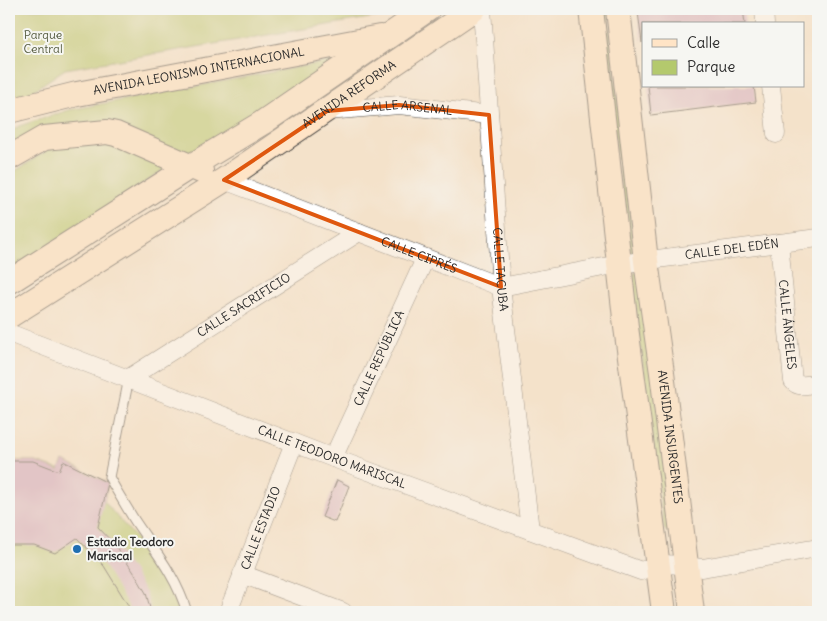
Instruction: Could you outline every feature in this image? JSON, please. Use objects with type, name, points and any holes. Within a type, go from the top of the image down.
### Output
[{"type":"street","name":"AVENIDA REFORMA","points":[[9,282],[190,166],[262,124],[428,9]]},
{"type":"street","name":"AVENIDA REFORMA","points":[[9,316],[224,180],[474,9]]},
{"type":"street","name":"CALLE TACUBA","points":[[482,9],[501,288],[530,530]]},
{"type":"street","name":"AVENIDA INSURGENTES","points":[[618,9],[646,261],[692,612]]},
{"type":"street","points":[[764,9],[765,22]]},
{"type":"street","points":[[590,10],[619,264],[664,612]]},
{"type":"street","name":"AVENIDA LEONISMO INTERNACIONAL","points":[[9,111],[77,94],[389,35]]},
{"type":"street","points":[[771,88],[776,134]]},
{"type":"street","name":"CALLE ARSENAL","points":[[327,111],[399,106],[489,115]]},
{"type":"street","points":[[9,158],[44,138],[107,132],[116,134],[224,180]]},
{"type":"street","name":"CALLE CIPRÉS","points":[[224,180],[501,288]]},
{"type":"street","name":"CALLE SACRIFICIO","points":[[129,378],[359,232]]},
{"type":"street","name":"CALLE DEL EDÉN","points":[[646,261],[818,238]]},
{"type":"street","name":"CALLE ÁNGELES","points":[[779,242],[793,381],[800,386],[818,383]]},
{"type":"street","name":"CALLE REPÚBLICA","points":[[333,458],[425,259]]},
{"type":"street","points":[[501,288],[619,264],[646,261]]},
{"type":"street","name":"CALLE TEODORO MARISCAL","points":[[9,333],[333,458],[640,571],[657,565],[680,564],[702,568],[818,548]]},
{"type":"street","name":"CALLE ESTADIO","points":[[228,612],[294,443]]},
{"type":"street","points":[[242,574],[343,612]]},
{"type":"lane","points":[[129,378],[109,477],[135,520],[166,565],[186,612]]},
{"type":"highlighted area","points":[[399,105],[489,115],[501,287],[224,180],[327,111]]},
{"type":"green space","name":"Parque Central","points":[[9,9],[408,9],[405,12],[65,69],[9,107]]},
{"type":"green space","points":[[599,9],[607,9],[635,255],[630,253]]},
{"type":"green space","points":[[342,59],[187,158],[107,125],[9,153],[9,133],[19,126],[69,110]]},
{"type":"green space","points":[[98,140],[174,163],[9,272],[9,175],[52,147]]},
{"type":"green space","points":[[641,272],[672,530],[668,532],[664,529],[632,279],[634,273]]},
{"type":"green space","name":"Estadio Teodoro Mariscal","points":[[9,461],[33,461],[59,470],[63,461],[108,483],[104,501],[143,546],[159,568],[178,612],[9,612]]},
{"type":"building","points":[[671,9],[743,9],[745,22],[642,22],[642,43],[638,12]]},
{"type":"building","points":[[648,88],[754,88],[756,102],[651,115]]},
{"type":"building","points":[[9,461],[33,461],[59,471],[63,461],[108,483],[98,527],[113,543],[133,571],[146,593],[151,612],[129,612],[128,605],[104,566],[77,538],[55,553],[34,545],[9,545]]},
{"type":"building","points":[[337,480],[349,486],[335,522],[322,517]]},
{"type":"place","name":"Estadio Teodoro Mariscal","points":[[77,549]]}]
